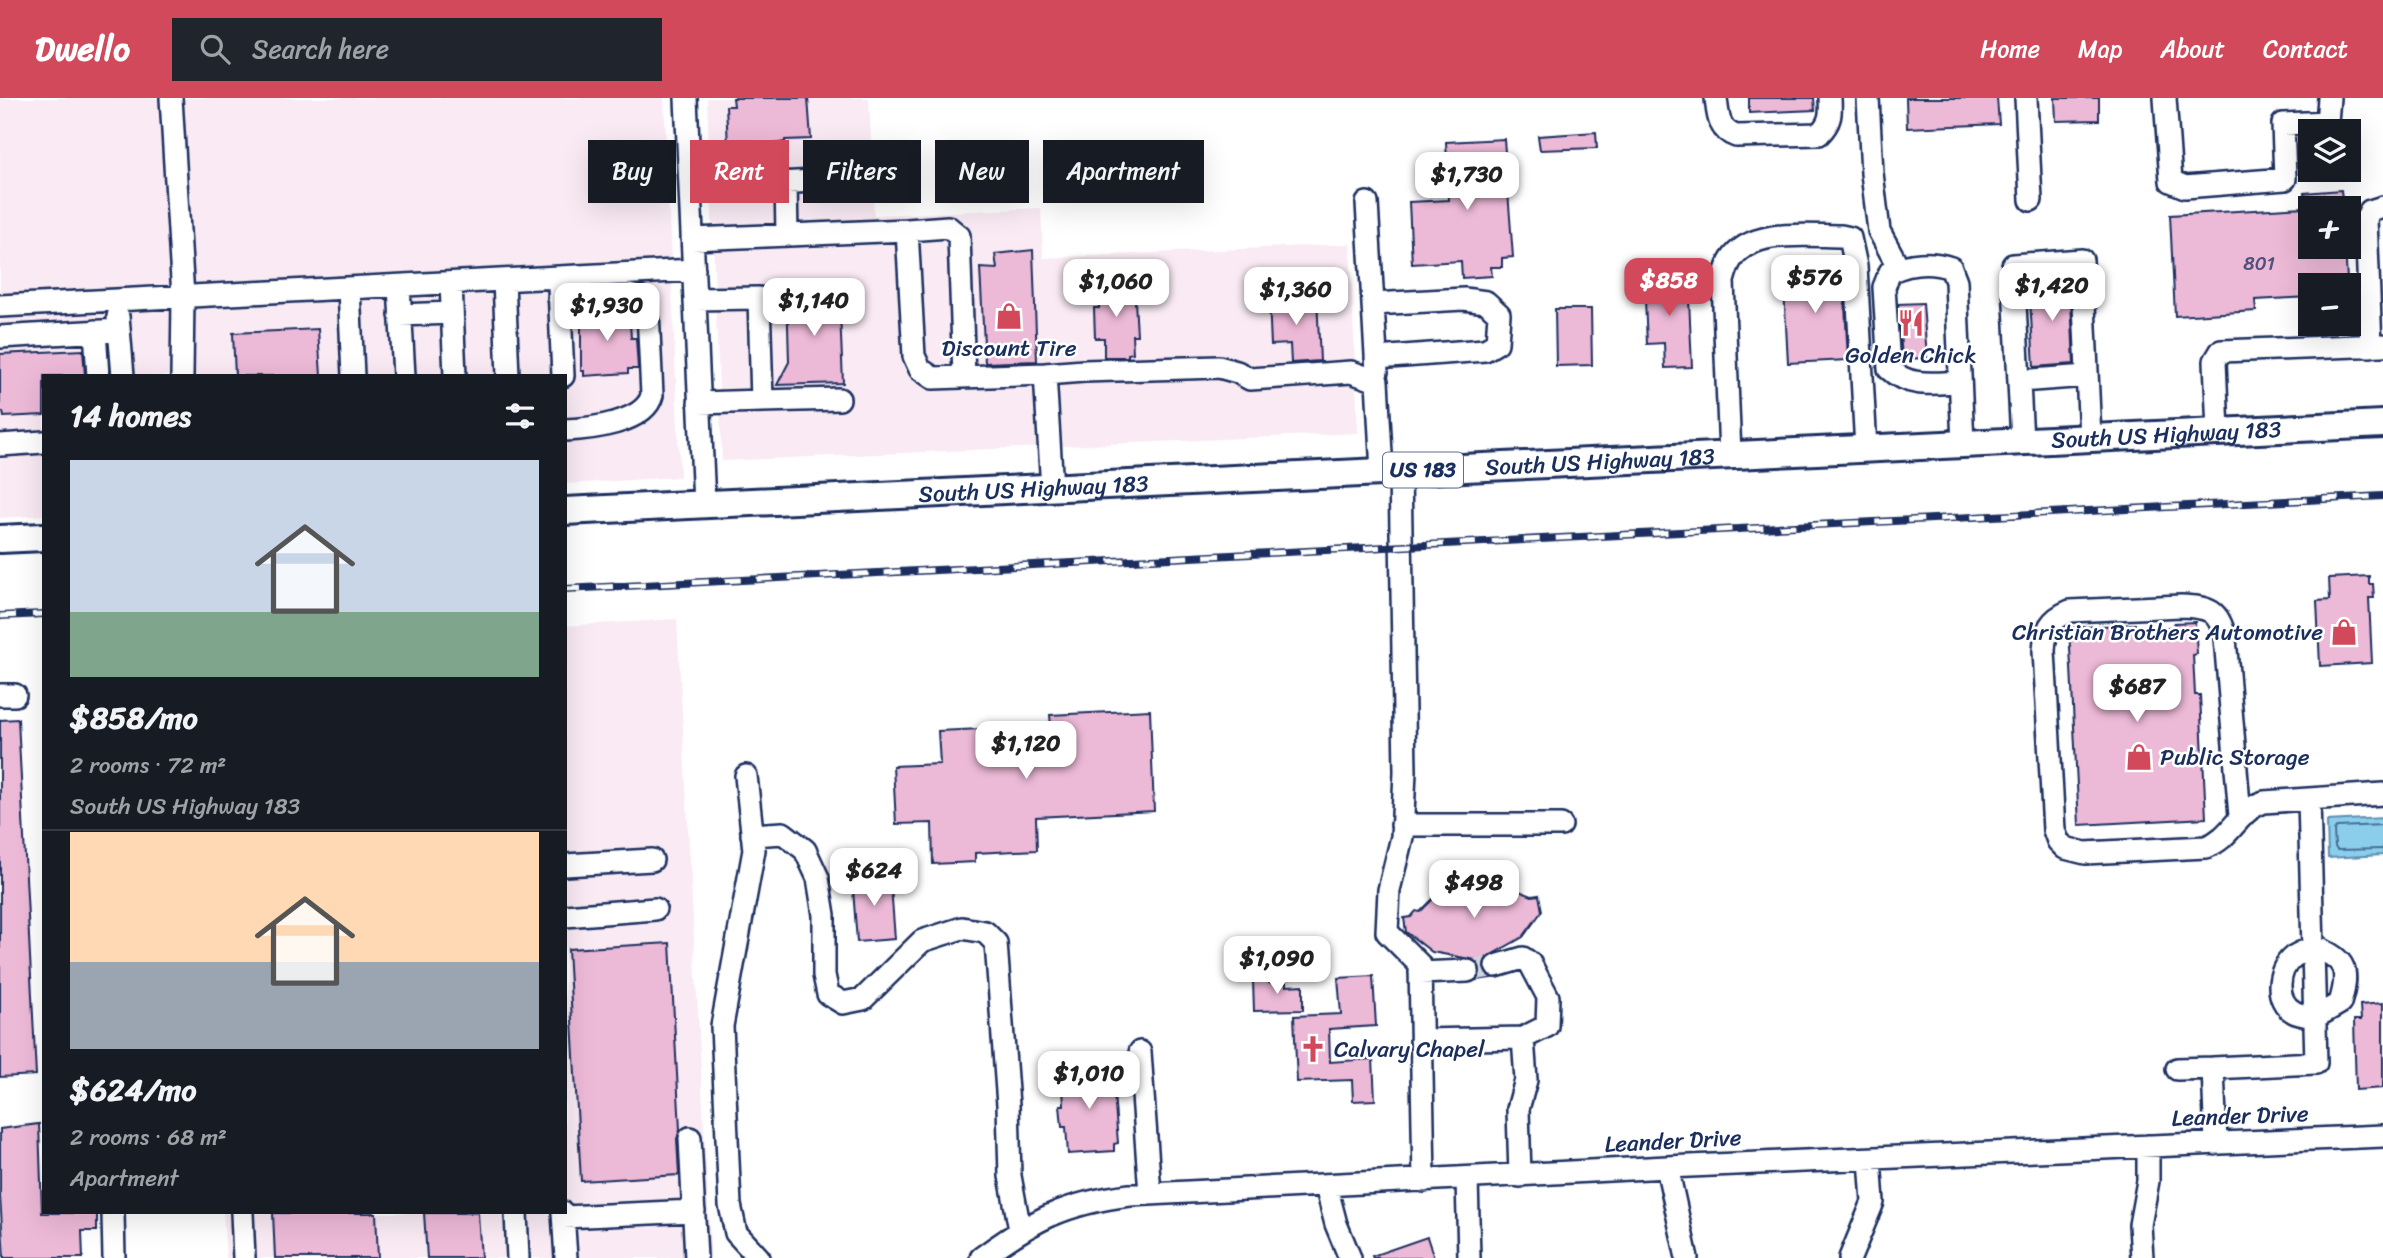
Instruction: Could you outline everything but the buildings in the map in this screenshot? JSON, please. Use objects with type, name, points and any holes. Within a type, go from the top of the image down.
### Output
[{"type":"main road","name":"South US Highway 183","points":[[567,511],[2383,424]]},
{"type":"main road","points":[[0,539],[42,537]]},
{"type":"street","points":[[172,98],[183,297],[183,374]]},
{"type":"street","points":[[686,98],[704,504]]},
{"type":"street","points":[[1716,98],[1720,123],[1726,133],[1736,136],[1819,134],[1828,125],[1830,98]]},
{"type":"street","points":[[1868,98],[1872,173],[1879,231],[1899,268]]},
{"type":"street","points":[[2026,98],[2031,200]]},
{"type":"street","points":[[2165,98],[2171,181],[2185,187],[2285,179],[2283,124],[2328,122],[2329,98]]},
{"type":"street","points":[[786,203],[787,235]]},
{"type":"street","points":[[1367,203],[1377,381],[1391,471],[1405,772],[1402,838],[1389,890],[1387,932],[1420,965],[1424,1181]]},
{"type":"street","points":[[2218,432],[2215,360],[2221,351],[2377,346],[2366,219],[2370,211],[2383,207]]},
{"type":"street","points":[[692,239],[948,227],[959,236],[964,377]]},
{"type":"street","points":[[906,230],[915,356],[920,369],[933,377],[1219,367],[1250,379],[1351,372],[1377,381]]},
{"type":"street","points":[[1730,455],[1723,281],[1731,259],[1748,242],[1768,237],[1850,238],[1856,266],[1866,449]]},
{"type":"street","points":[[2022,441],[2013,265],[2082,260],[2090,438]]},
{"type":"street","points":[[1960,382],[1914,383],[1899,379],[1889,369],[1884,287],[1890,272],[1906,264],[1939,264],[1951,268],[1956,281],[1963,444]]},
{"type":"street","points":[[0,306],[694,270]]},
{"type":"street","points":[[559,277],[563,374]]},
{"type":"street","points":[[504,280],[508,374]]},
{"type":"street","points":[[450,283],[455,374]]},
{"type":"street","points":[[399,286],[404,374]]},
{"type":"street","points":[[349,288],[353,374]]},
{"type":"street","points":[[559,299],[629,295],[642,298],[648,311],[652,395],[650,404],[602,428],[567,430]]},
{"type":"street","points":[[695,299],[758,298],[762,401]]},
{"type":"street","points":[[1373,304],[1464,299],[1486,302],[1499,314],[1497,343],[1485,350],[1376,358]]},
{"type":"street","points":[[116,300],[123,374]]},
{"type":"street","points":[[400,315],[452,313]]},
{"type":"street","points":[[0,337],[119,330]]},
{"type":"street","points":[[95,331],[98,374]]},
{"type":"street","points":[[1045,374],[1052,489]]},
{"type":"street","points":[[2019,381],[2087,376]]},
{"type":"street","points":[[699,403],[839,399]]},
{"type":"street","points":[[0,445],[42,442]]},
{"type":"street","points":[[2240,816],[2225,638],[2221,621],[2212,611],[2199,606],[2181,606],[2070,611],[2050,622],[2045,635],[2045,651],[2054,830],[2058,841],[2074,852],[2206,847],[2219,843],[2251,806],[2264,802],[2383,794]]},
{"type":"street","points":[[746,776],[754,850],[722,1027],[730,1205],[736,1233],[759,1258]]},
{"type":"street","points":[[2177,1069],[2316,1063],[2309,799]]},
{"type":"street","points":[[1402,825],[1561,825]]},
{"type":"street","points":[[752,835],[783,833],[805,850],[818,878],[824,915],[824,975],[828,994],[843,1003],[863,999],[922,941],[962,928],[985,932],[996,943],[1008,1105],[1010,1176],[1020,1230]]},
{"type":"street","points":[[567,865],[652,860]]},
{"type":"street","points":[[567,916],[655,909]]},
{"type":"street","points":[[2314,947],[2333,953],[2343,965],[2346,984],[2340,1003],[2316,1017],[2293,1012],[2283,1001],[2279,987],[2283,971],[2293,958],[2314,947]]},
{"type":"street","points":[[1421,1040],[1523,1038],[1547,1026],[1548,997],[1530,963],[1523,958],[1496,966]]},
{"type":"street","points":[[1420,973],[1468,971]]},
{"type":"street","points":[[1520,1175],[1518,1109],[1526,1080],[1523,1038]]},
{"type":"street","points":[[1140,1052],[1150,1194]]},
{"type":"street","points":[[2213,1068],[2216,1143]]},
{"type":"street","name":"Leander Drive","points":[[981,1258],[1020,1230],[1062,1210],[1107,1198],[1150,1194],[1667,1167],[2383,1136]]},
{"type":"street","points":[[690,1138],[696,1258]]},
{"type":"street","points":[[2142,1258],[2140,1225],[2148,1181],[2148,1146]]},
{"type":"street","points":[[1850,1258],[1873,1202],[1870,1159]]},
{"type":"street","points":[[1667,1167],[1687,1258]]},
{"type":"street","points":[[1467,1178],[1469,1258]]},
{"type":"street","points":[[1326,1186],[1336,1224],[1350,1258]]},
{"type":"street","points":[[566,1258],[564,1215],[694,1211]]},
{"type":"street","points":[[113,1214],[114,1258]]},
{"type":"street","points":[[242,1214],[244,1258]]},
{"type":"street","points":[[516,1214],[517,1258]]},
{"type":"shaded area","points":[[0,98],[664,98],[666,140],[588,140],[588,203],[668,203],[680,477],[567,484],[567,374],[42,374],[42,515],[0,518]]},
{"type":"shaded area","points":[[707,98],[869,98],[871,140],[803,140],[803,203],[873,203],[874,215],[1041,208],[1043,258],[1350,244],[1358,433],[722,461],[711,203],[789,203],[789,140],[709,140]]},
{"type":"shaded area","points":[[677,619],[711,1258],[226,1258],[223,1214],[567,1214],[567,626]]},
{"type":"water","points":[[2383,818],[2383,855],[2328,858],[2327,821]]},
{"type":"tunnel","points":[[1468,971],[1496,966]]},
{"type":"railway","points":[[567,589],[2383,496]]},
{"type":"railway","points":[[0,616],[42,614]]},
{"type":"place","name":"Discount Tire","points":[[1009,316]]},
{"type":"place","name":"Golden Chick","points":[[1911,323]]},
{"type":"place","name":"Christian Brothers Automotive","points":[[2344,632]]},
{"type":"place","name":"Public Storage","points":[[2139,757]]},
{"type":"place","name":"Calvary Chapel","points":[[1313,1049]]}]
